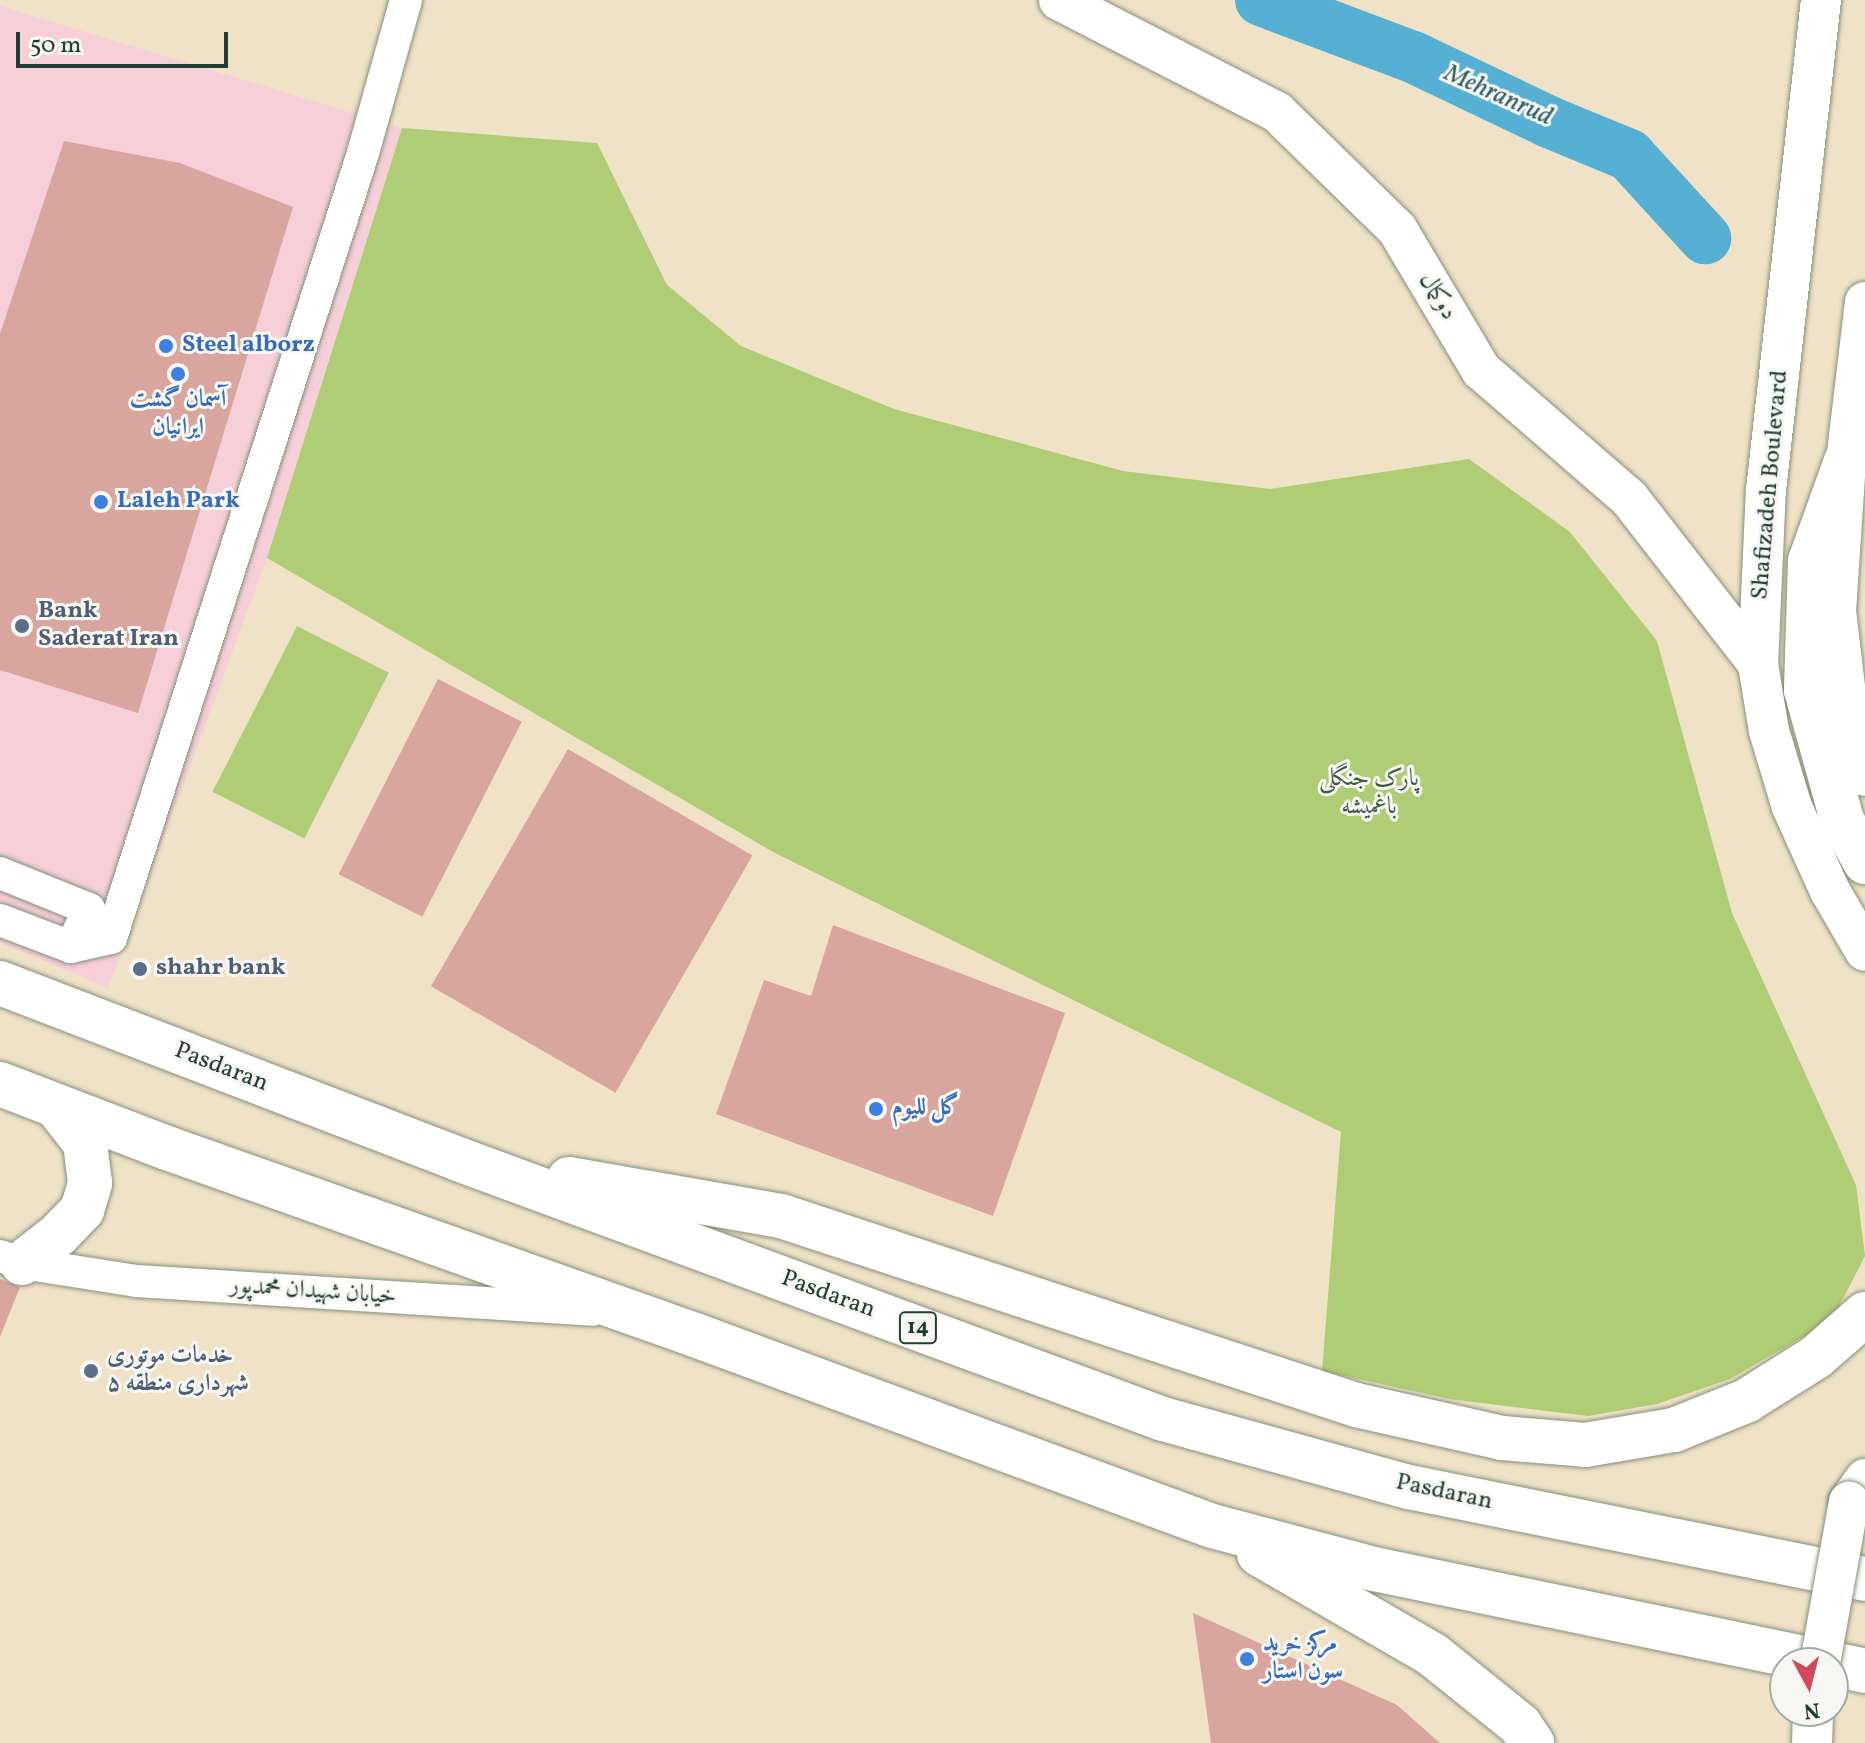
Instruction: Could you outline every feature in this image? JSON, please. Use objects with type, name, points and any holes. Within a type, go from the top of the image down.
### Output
[{"type":"highway","points":[[1846,461],[1810,561],[1806,690],[1842,820],[1865,862]]},
{"type":"highway","name":"Pasdaran","points":[[0,983],[458,1159],[1163,1419],[1409,1487],[1861,1577]]},
{"type":"highway","points":[[0,1084],[1212,1526],[1374,1569],[1769,1651]]},
{"type":"highway","points":[[11,1260],[58,1235],[82,1210],[90,1183],[85,1143],[56,1106]]},
{"type":"highway","points":[[458,1159],[781,1216],[1356,1405],[1502,1438],[1585,1445],[1674,1430],[1746,1401],[1816,1357],[1865,1314]]},
{"type":"highway","points":[[1212,1526],[1433,1655],[1520,1725],[1532,1743]]},
{"type":"main road","name":"دوکمال","points":[[1059,0],[1277,112],[1397,229],[1481,370],[1629,498],[1758,664]]},
{"type":"main road","name":"Shafizadeh Boulevard","points":[[1821,0],[1766,488],[1758,664],[1769,731],[1792,807],[1830,891],[1865,951]]},
{"type":"main road","points":[[1865,302],[1846,461],[1836,611],[1848,712],[1865,776]]},
{"type":"main road","points":[[1823,1647],[1857,1490]]},
{"type":"street","points":[[0,920],[71,947],[111,938],[363,153],[406,0]]},
{"type":"street","points":[[0,873],[89,909],[71,947]]},
{"type":"street","name":"خیابان شهیدان محمدپور","points":[[11,1260],[137,1281],[629,1312]]},
{"type":"shaded area","points":[[0,6],[402,128],[267,558],[108,988],[0,942]]},
{"type":"green space","name":"پارک جنگلی باغمیشه","points":[[402,128],[597,143],[667,285],[741,346],[894,409],[1123,471],[1270,489],[1469,459],[1570,532],[1657,641],[1732,913],[1856,1185],[1865,1256],[1832,1320],[1730,1379],[1657,1404],[1588,1416],[1449,1399],[1322,1371],[1341,1132],[773,852],[267,558]]},
{"type":"green space","points":[[297,626],[389,673],[304,838],[213,792]]},
{"type":"building","name":"Laleh Park","points":[[64,141],[180,163],[293,207],[138,713],[0,670],[0,334]]},
{"type":"building","points":[[438,679],[522,722],[422,917],[339,874]]},
{"type":"building","points":[[568,749],[752,856],[615,1093],[431,986]]},
{"type":"building","points":[[833,925],[1065,1013],[993,1216],[716,1114],[764,980],[811,996]]},
{"type":"building","points":[[0,1279],[20,1287],[0,1337]]},
{"type":"building","name":"مرکز خرید سون استار","points":[[1193,1613],[1397,1705],[1440,1743],[1211,1743]]},
{"type":"waterway","name":"Mehranrud","points":[[1261,0],[1413,57],[1549,122],[1629,155],[1705,238]]},
{"type":"place","name":"Steel alborz","points":[[166,346]]},
{"type":"place","name":"آسمان گشت ایرانیان","points":[[178,374]]},
{"type":"place","name":"Laleh Park","points":[[101,502]]},
{"type":"place","name":"Bank Saderat Iran","points":[[22,626]]},
{"type":"place","name":"shahr bank","points":[[140,969]]},
{"type":"place","name":"گل للیوم","points":[[876,1109]]},
{"type":"place","name":"خدمات موتوری شهرداری منطقه ۵","points":[[91,1371]]},
{"type":"place","name":"مرکز خرید سون استار","points":[[1247,1659]]}]
